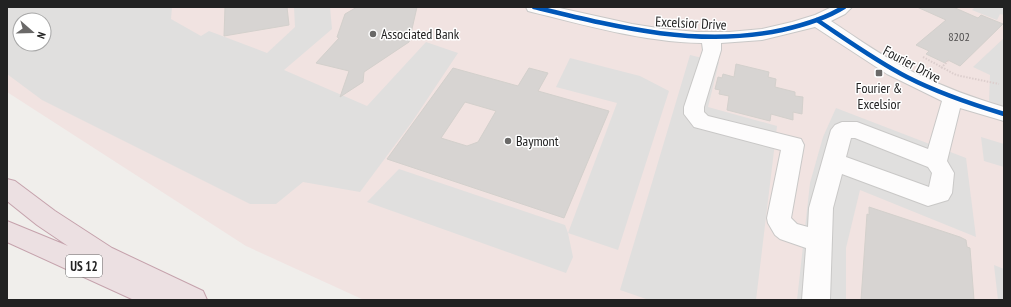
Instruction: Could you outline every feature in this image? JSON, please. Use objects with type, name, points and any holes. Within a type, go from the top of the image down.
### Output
[{"type":"highway","points":[[7,188],[46,218],[103,256],[193,300]]},
{"type":"highway","name":"US 12","points":[[7,231],[162,300]]},
{"type":"street","name":"Excelsior Drive","points":[[534,7],[595,14],[660,35],[711,38],[771,33],[829,16],[844,7]]},
{"type":"street","name":"Fourier Drive","points":[[817,20],[864,52],[921,84],[953,97],[1004,114]]},
{"type":"street","points":[[711,38],[712,50],[694,107],[694,114],[701,122],[793,145],[779,218],[780,223],[785,230],[819,241]]},
{"type":"street","points":[[834,162],[928,197],[940,193],[942,173],[936,161],[953,97]]},
{"type":"street","points":[[816,300],[821,208],[842,130],[856,130],[936,161]]},
{"type":"path","points":[[923,58],[956,75],[999,84]]},
{"type":"path","points":[[941,68],[948,61]]},
{"type":"shaded area","points":[[7,7],[1004,7],[1004,300],[364,300],[246,246],[7,92]]},
{"type":"shaded area","points":[[7,7],[172,7],[171,19],[201,36],[209,31],[267,53],[295,27],[294,7],[330,7],[332,29],[284,70],[367,106],[426,42],[458,53],[412,122],[360,192],[303,182],[276,204],[250,204],[42,100],[7,74]]},
{"type":"shaded area","points":[[975,7],[1004,7],[1004,15],[1000,14],[997,20],[972,10]]},
{"type":"shaded area","points":[[1004,38],[1004,106],[989,101],[990,75],[973,67]]},
{"type":"shaded area","points":[[690,55],[719,62],[708,107],[777,126],[756,300],[649,300],[620,290]]},
{"type":"shaded area","points":[[570,58],[640,76],[669,91],[618,250],[568,233],[617,103],[556,87]]},
{"type":"shaded area","points":[[836,108],[966,158],[976,237],[860,190],[846,248],[846,300],[797,300],[810,183],[823,137]]},
{"type":"shaded area","points":[[981,137],[1004,144],[1004,167],[984,161]]},
{"type":"shaded area","points":[[399,169],[565,225],[573,257],[566,273],[367,202]]},
{"type":"shaded area","points":[[994,265],[1004,269],[1004,300],[998,300]]},
{"type":"building","points":[[225,7],[287,7],[289,25],[224,36]]},
{"type":"building","points":[[357,7],[417,7],[409,42],[364,72],[363,82],[340,97],[349,71],[316,63],[339,38],[337,37],[345,14]]},
{"type":"building","points":[[917,7],[953,7],[978,18],[981,15],[1003,24],[960,66],[948,60],[945,63],[926,54],[929,51],[916,45],[946,20]]},
{"type":"building","points":[[736,64],[769,72],[768,77],[776,79],[775,87],[795,92],[795,96],[803,97],[802,114],[793,112],[793,120],[771,114],[770,121],[727,110],[729,96],[719,94],[720,90],[715,89],[718,77],[722,78],[723,74],[734,77]]},
{"type":"building","name":"Baymont","points":[[453,68],[518,86],[529,68],[548,73],[538,91],[609,111],[564,218],[387,159]],"holes":[[[465,102],[496,111],[478,142],[467,146],[441,138]]]},
{"type":"building","points":[[869,207],[966,240],[967,247],[970,248],[974,300],[861,300],[867,214],[869,215]]},
{"type":"cycle path","points":[[534,7],[632,29],[697,37],[729,37],[762,34],[796,27],[815,21],[839,11],[844,7]]},
{"type":"cycle path","points":[[817,20],[881,62],[907,77],[951,97],[1004,114]]},
{"type":"place","name":"Associated Bank","points":[[373,34]]},
{"type":"place","name":"Fourier & Excelsior","points":[[879,73]]},
{"type":"place","name":"Baymont","points":[[508,141]]}]
